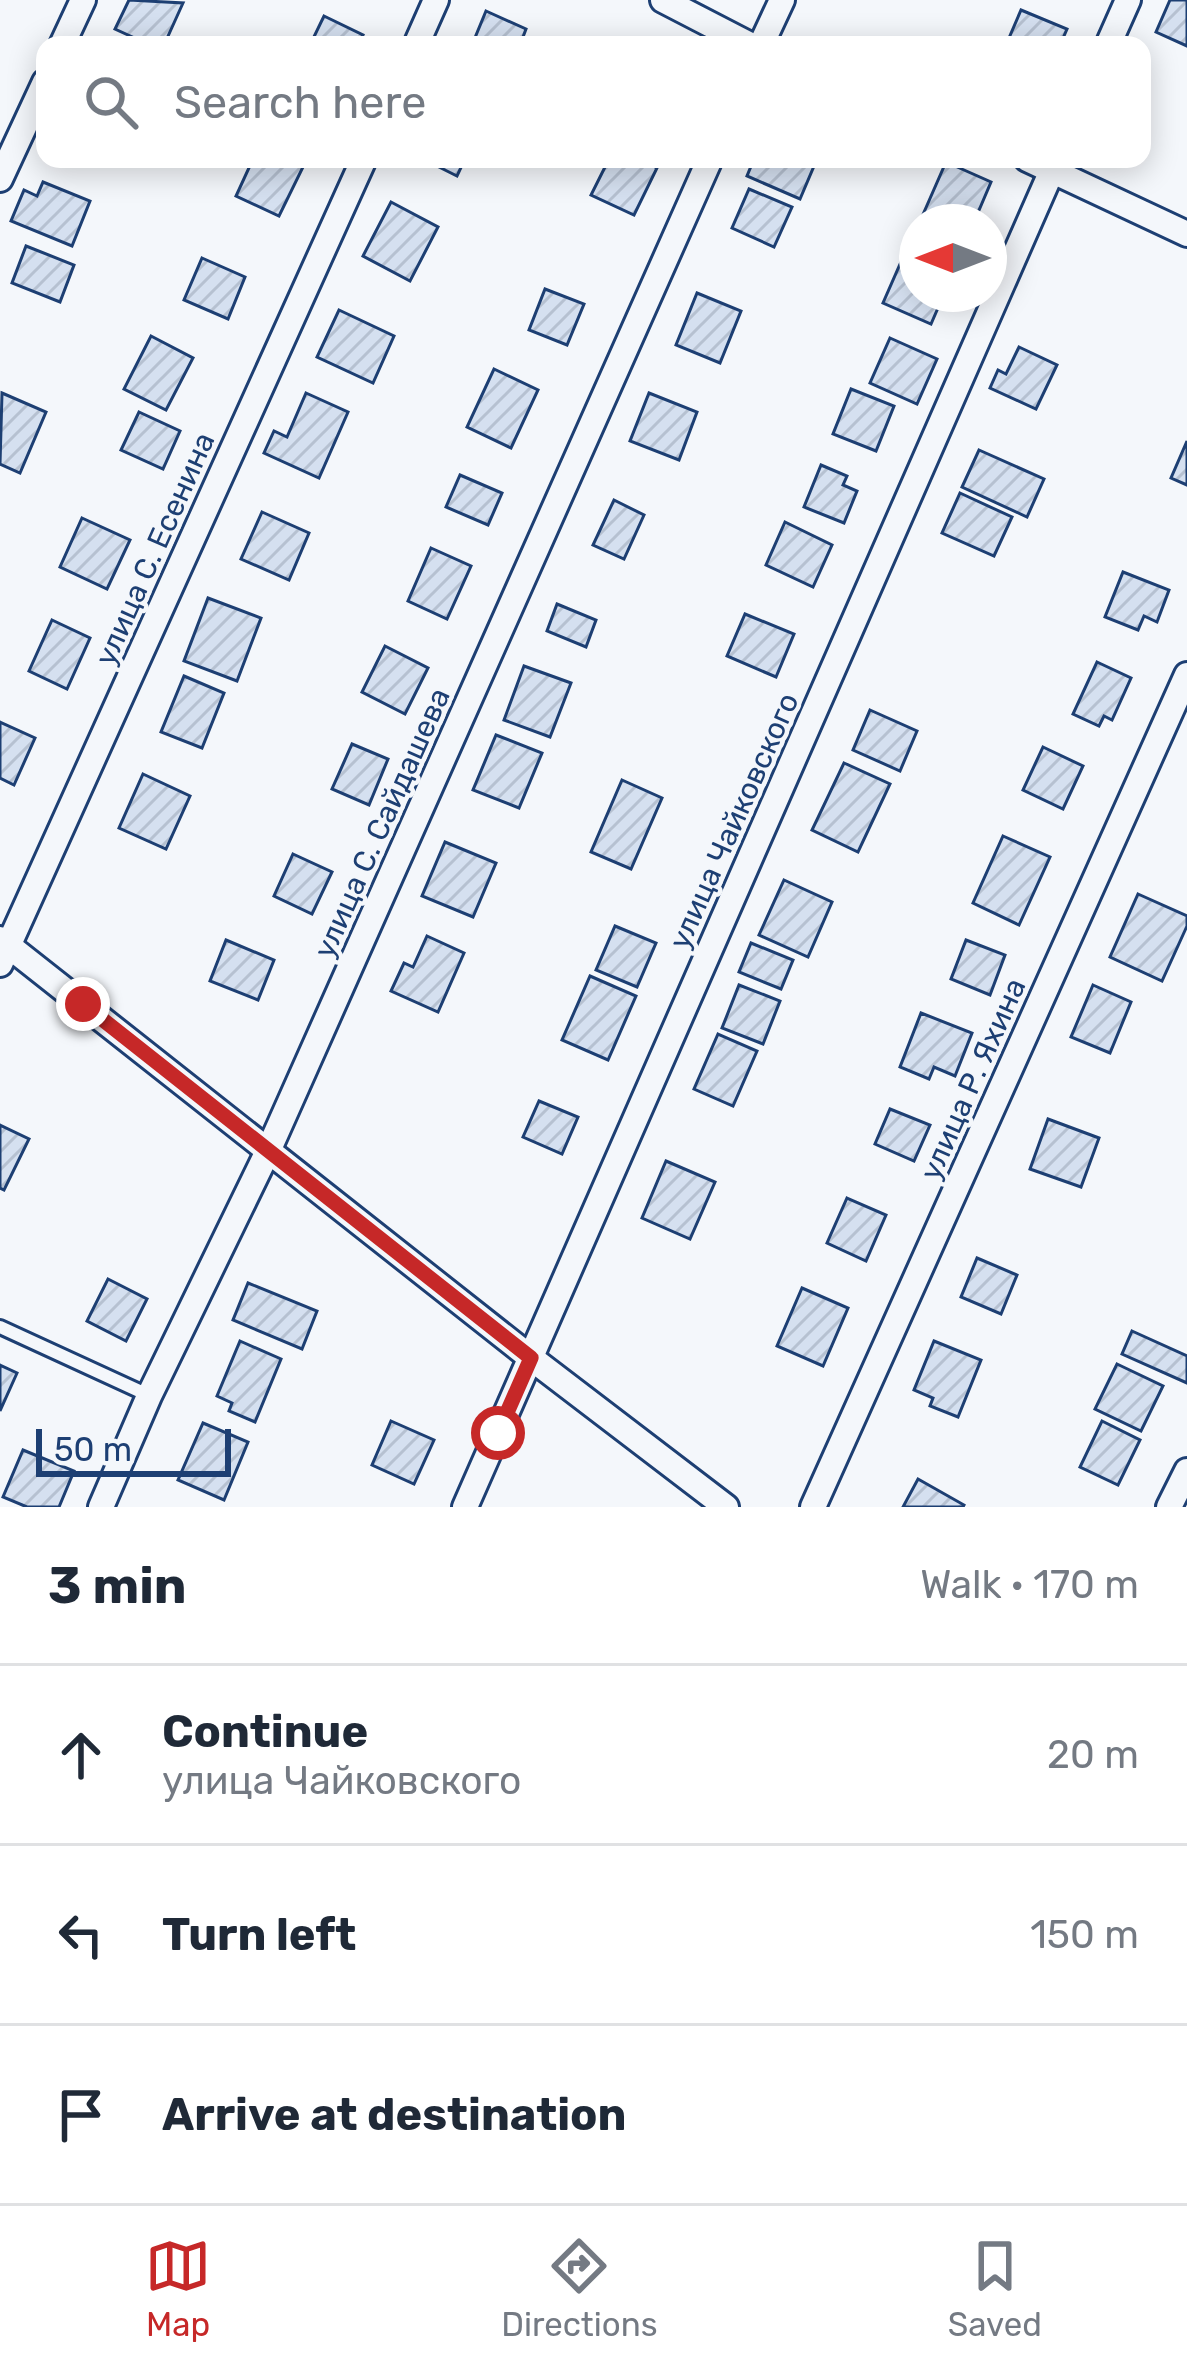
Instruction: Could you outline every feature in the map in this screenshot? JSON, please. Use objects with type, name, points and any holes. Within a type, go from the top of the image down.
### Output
[{"type":"street","points":[[66,36],[83,0]]},
{"type":"street","points":[[420,36],[436,0]]},
{"type":"street","points":[[663,0],[733,36]]},
{"type":"street","points":[[765,36],[782,0]]},
{"type":"street","points":[[1112,36],[1129,0]]},
{"type":"street","points":[[0,179],[36,101]]},
{"type":"street","name":"улица С. Есенина","points":[[3,949],[360,168]]},
{"type":"street","name":"улица С. Сайдашева","points":[[101,1507],[149,1396],[269,1149],[706,168]]},
{"type":"street","name":"улица Чайковского","points":[[465,1507],[1053,168]]},
{"type":"street","points":[[1060,168],[1187,234]]},
{"type":"street","name":"улица Р. Яхина","points":[[813,1507],[1187,675]]},
{"type":"street","points":[[3,949],[269,1149],[726,1507]]},
{"type":"street","points":[[1169,1507],[1187,1471]]},
{"type":"lane","points":[[0,1327],[149,1396]]},
{"type":"building","points":[[129,0],[183,3],[168,36],[130,36],[115,29]]},
{"type":"building","points":[[1170,0],[1187,0],[1187,46],[1156,32]]},
{"type":"building","points":[[1021,10],[1067,29],[1064,36],[1010,36]]},
{"type":"building","points":[[486,11],[526,29],[523,36],[476,36]]},
{"type":"building","points":[[324,16],[363,35],[362,36],[314,36]]},
{"type":"building","points":[[249,168],[303,168],[279,216],[236,196]]},
{"type":"building","points":[[604,168],[657,168],[634,215],[591,195]]},
{"type":"building","points":[[750,168],[813,168],[800,199],[747,176]]},
{"type":"building","points":[[943,168],[960,168],[991,182],[982,204],[928,204]]},
{"type":"building","points":[[43,182],[90,201],[72,246],[11,221],[24,190],[37,196]]},
{"type":"building","points":[[749,189],[792,207],[774,247],[732,228]]},
{"type":"building","points":[[391,202],[438,227],[410,281],[363,256]]},
{"type":"building","points":[[26,246],[74,265],[60,302],[12,283]]},
{"type":"building","points":[[202,258],[245,277],[228,319],[184,300]]},
{"type":"building","points":[[899,266],[899,310],[883,303]]},
{"type":"building","points":[[545,289],[584,304],[567,345],[529,330]]},
{"type":"building","points":[[697,293],[741,311],[720,363],[676,345]]},
{"type":"building","points":[[339,310],[394,336],[373,383],[317,357]]},
{"type":"building","points":[[904,312],[936,312],[931,324]]},
{"type":"building","points":[[151,336],[193,358],[166,410],[124,389]]},
{"type":"building","points":[[890,338],[937,359],[917,404],[870,383]]},
{"type":"building","points":[[1019,347],[1057,365],[1036,409],[990,388],[998,370],[1006,374]]},
{"type":"building","points":[[494,369],[538,390],[511,448],[467,427]]},
{"type":"building","points":[[851,389],[894,406],[876,451],[833,434]]},
{"type":"building","points":[[2,393],[46,412],[20,473],[0,464]]},
{"type":"building","points":[[306,393],[348,412],[319,478],[264,453],[274,431],[287,437]]},
{"type":"building","points":[[649,393],[697,412],[679,460],[630,441]]},
{"type":"building","points":[[139,412],[180,431],[163,469],[121,450]]},
{"type":"building","points":[[1187,441],[1187,485],[1171,478]]},
{"type":"building","points":[[979,450],[1044,479],[1027,517],[962,487]]},
{"type":"building","points":[[821,465],[847,476],[843,485],[857,491],[844,523],[804,507]]},
{"type":"building","points":[[460,475],[502,493],[488,525],[446,507]]},
{"type":"building","points":[[960,493],[1012,517],[994,556],[942,533]]},
{"type":"building","points":[[614,500],[644,515],[624,559],[593,545]]},
{"type":"building","points":[[262,512],[309,533],[289,580],[241,559]]},
{"type":"building","points":[[82,518],[130,540],[107,589],[60,567]]},
{"type":"building","points":[[785,522],[832,545],[813,587],[766,565]]},
{"type":"building","points":[[431,548],[471,566],[447,619],[408,601]]},
{"type":"building","points":[[1123,572],[1169,590],[1157,622],[1144,616],[1138,630],[1105,617]]},
{"type":"building","points":[[208,598],[261,618],[237,681],[184,661]]},
{"type":"building","points":[[557,604],[596,620],[586,647],[547,631]]},
{"type":"building","points":[[745,614],[794,634],[776,677],[727,656]]},
{"type":"building","points":[[52,620],[90,638],[67,689],[29,671]]},
{"type":"building","points":[[385,646],[428,668],[405,714],[362,692]]},
{"type":"building","points":[[1097,662],[1131,678],[1112,720],[1104,716],[1099,726],[1073,714]]},
{"type":"building","points":[[524,666],[571,683],[550,737],[504,720]]},
{"type":"building","points":[[184,676],[224,693],[202,748],[161,732]]},
{"type":"building","points":[[870,710],[917,731],[900,771],[853,750]]},
{"type":"building","points":[[0,722],[35,738],[14,785],[0,778]]},
{"type":"building","points":[[496,735],[542,753],[519,808],[473,790]]},
{"type":"building","points":[[352,744],[388,759],[369,805],[332,789]]},
{"type":"building","points":[[1043,747],[1083,766],[1063,809],[1023,790]]},
{"type":"building","points":[[844,763],[890,784],[858,852],[812,830]]},
{"type":"building","points":[[143,774],[190,796],[166,849],[119,828]]},
{"type":"building","points":[[622,780],[662,798],[631,869],[591,852]]},
{"type":"building","points":[[1003,836],[1050,857],[1019,925],[973,903]]},
{"type":"building","points":[[445,842],[496,863],[473,917],[422,896]]},
{"type":"building","points":[[293,854],[332,872],[312,914],[274,896]]},
{"type":"building","points":[[784,880],[832,902],[808,957],[759,935]]},
{"type":"building","points":[[1138,894],[1187,916],[1162,981],[1110,957]]},
{"type":"building","points":[[615,926],[656,943],[637,987],[596,970]]},
{"type":"building","points":[[427,936],[464,953],[438,1012],[391,991],[404,963],[413,967]]},
{"type":"building","points":[[226,940],[274,960],[258,1000],[210,981]]},
{"type":"building","points":[[966,940],[1005,955],[990,995],[951,979]]},
{"type":"building","points":[[751,943],[793,960],[781,989],[739,972]]},
{"type":"building","points":[[590,976],[636,996],[608,1060],[562,1040]]},
{"type":"building","points":[[739,985],[780,1001],[763,1044],[722,1028]]},
{"type":"building","points":[[1093,985],[1131,1002],[1110,1053],[1071,1037]]},
{"type":"building","points":[[921,1013],[972,1033],[955,1076],[934,1067],[929,1079],[900,1067]]},
{"type":"building","points":[[718,1034],[757,1051],[733,1106],[694,1089]]},
{"type":"building","points":[[539,1101],[578,1117],[562,1154],[523,1137]]},
{"type":"building","points":[[890,1109],[930,1125],[914,1161],[875,1144]]},
{"type":"building","points":[[1048,1119],[1099,1138],[1081,1187],[1030,1169]]},
{"type":"building","points":[[0,1125],[29,1139],[4,1190],[0,1188]]},
{"type":"building","points":[[666,1161],[715,1182],[690,1239],[642,1218]]},
{"type":"building","points":[[847,1198],[886,1215],[866,1261],[827,1243]]},
{"type":"building","points":[[977,1258],[1017,1275],[1001,1314],[961,1297]]},
{"type":"building","points":[[108,1279],[147,1299],[126,1341],[87,1321]]},
{"type":"building","points":[[248,1283],[317,1311],[302,1349],[233,1320]]},
{"type":"building","points":[[802,1288],[848,1308],[823,1366],[777,1346]]},
{"type":"building","points":[[1132,1331],[1187,1356],[1187,1383],[1122,1354]]},
{"type":"building","points":[[240,1341],[281,1359],[255,1422],[229,1411],[232,1403],[217,1396]]},
{"type":"building","points":[[934,1341],[981,1360],[958,1417],[930,1406],[933,1398],[914,1390]]},
{"type":"building","points":[[1117,1364],[1163,1386],[1141,1431],[1095,1409]]},
{"type":"building","points":[[0,1365],[17,1373],[0,1411]]},
{"type":"building","points":[[391,1421],[434,1440],[414,1484],[372,1465]]},
{"type":"building","points":[[1102,1421],[1140,1440],[1118,1485],[1080,1467]]},
{"type":"building","points":[[203,1423],[248,1442],[224,1500],[178,1480]]},
{"type":"building","points":[[23,1450],[74,1471],[59,1507],[27,1507],[3,1497]]},
{"type":"building","points":[[918,1479],[964,1505],[963,1507],[903,1507]]},
{"type":"route","points":[[83,1004],[531,1358],[498,1433]]}]
